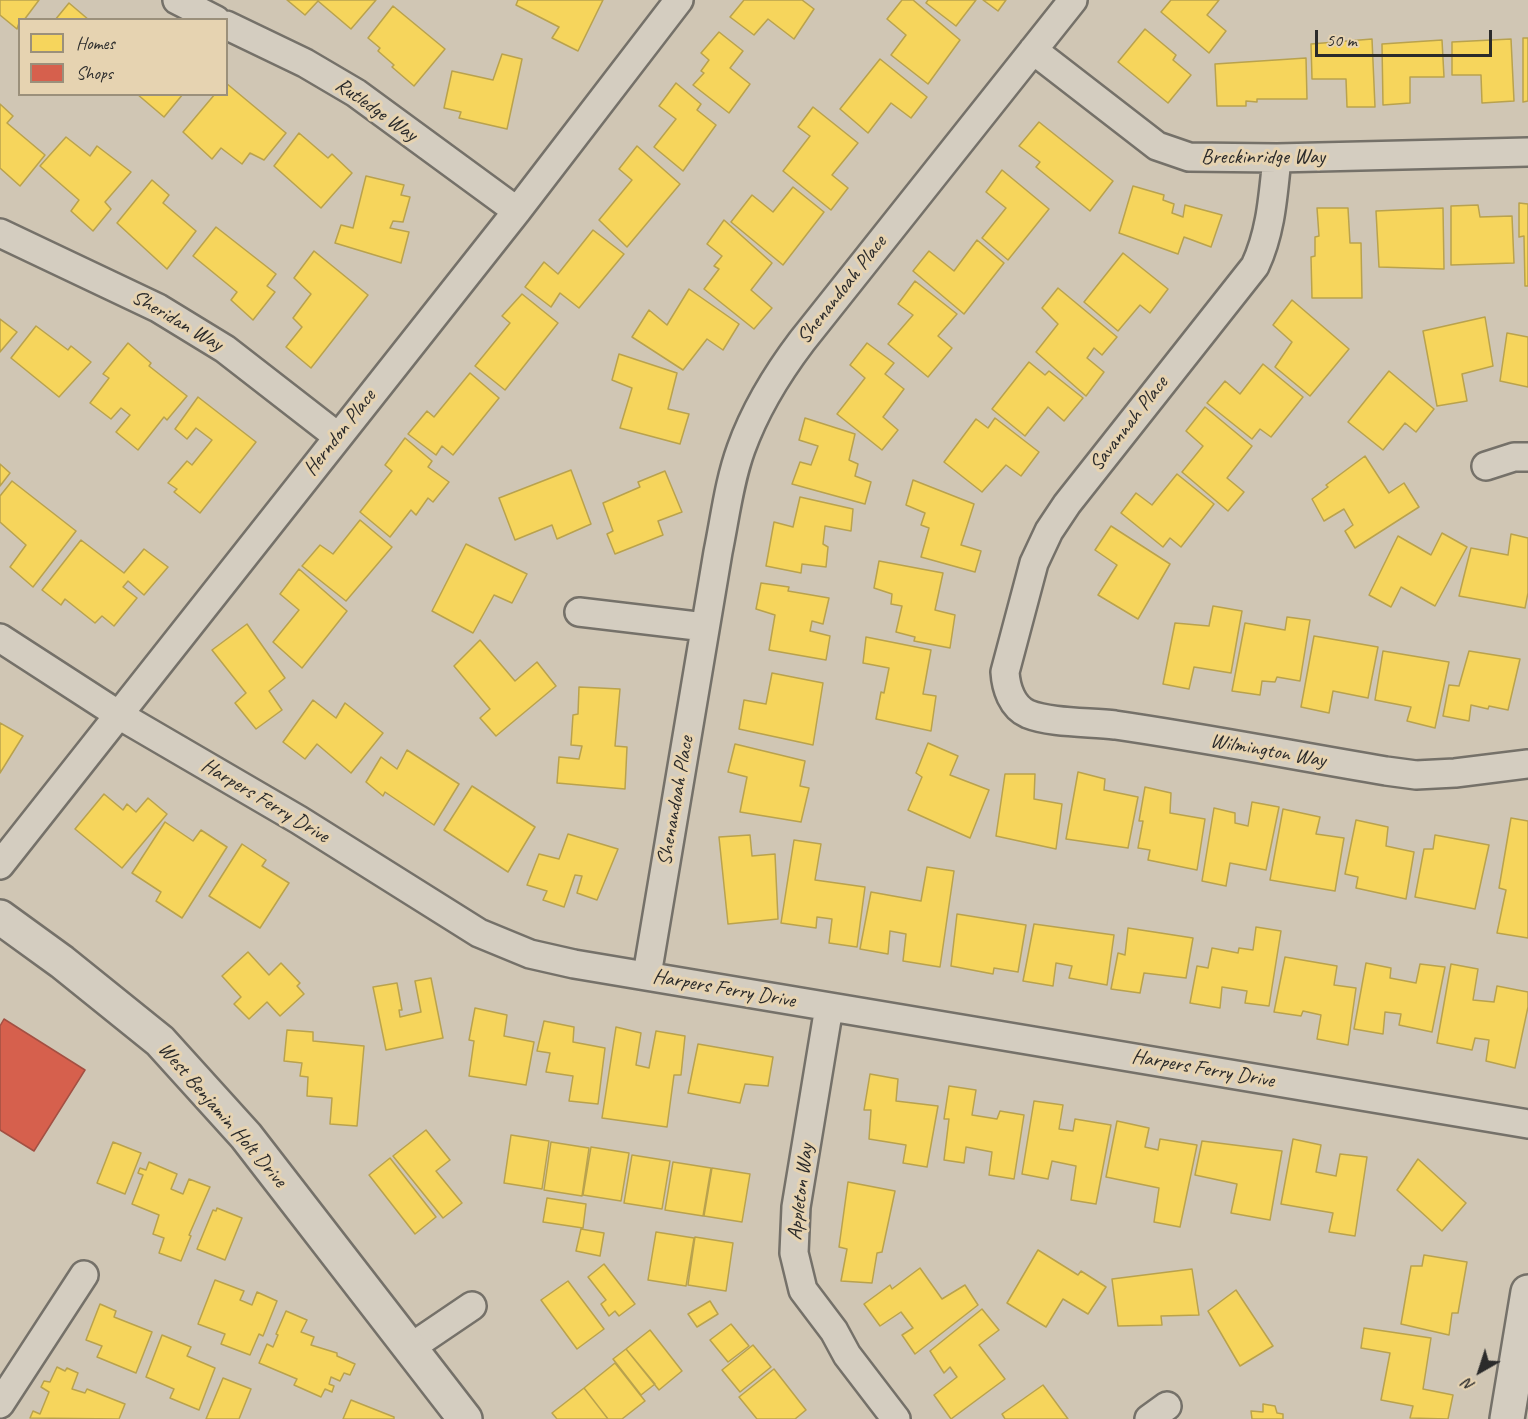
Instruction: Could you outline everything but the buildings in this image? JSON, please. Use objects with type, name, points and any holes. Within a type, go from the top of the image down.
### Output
[{"type":"main road","name":"West Benjamin Holt Drive","points":[[0,917],[62,962],[160,1041],[246,1136],[465,1419]]},
{"type":"main road","points":[[1507,1419],[1528,1292]]},
{"type":"street","points":[[177,0],[212,18]]},
{"type":"street","name":"Herndon Place","points":[[0,865],[517,211],[679,0]]},
{"type":"street","name":"Shenandoah Place","points":[[647,975],[705,627],[732,482],[753,420],[779,372],[802,341],[1073,0]]},
{"type":"street","name":"Rutledge Way","points":[[228,26],[305,63],[356,93],[517,211]]},
{"type":"street","name":"Breckinridge Way","points":[[1033,50],[1156,146],[1189,157],[1224,159],[1528,152]]},
{"type":"street","name":"Savannah Place","points":[[1014,701],[1006,684],[1005,672],[1034,563],[1049,531],[1067,504],[1255,266],[1264,246],[1270,222],[1277,158]]},
{"type":"street","name":"Sheridan Way","points":[[0,233],[158,308],[225,349],[338,436]]},
{"type":"street","points":[[1486,466],[1514,458],[1528,457]]},
{"type":"street","points":[[579,612],[705,627]]},
{"type":"street","name":"Harpers Ferry Drive","points":[[0,638],[119,715],[299,820],[479,933],[530,954],[574,964],[1528,1124]]},
{"type":"street","name":"Wilmington Way","points":[[1014,701],[1028,714],[1045,718],[1114,725],[1416,775],[1455,773],[1528,764]]},
{"type":"street","name":"Appleton Way","points":[[829,1007],[796,1207],[794,1253],[803,1290],[834,1330],[847,1355],[896,1419]]},
{"type":"street","points":[[0,1404],[84,1275]]},
{"type":"street","points":[[410,1348],[472,1306]]}]
